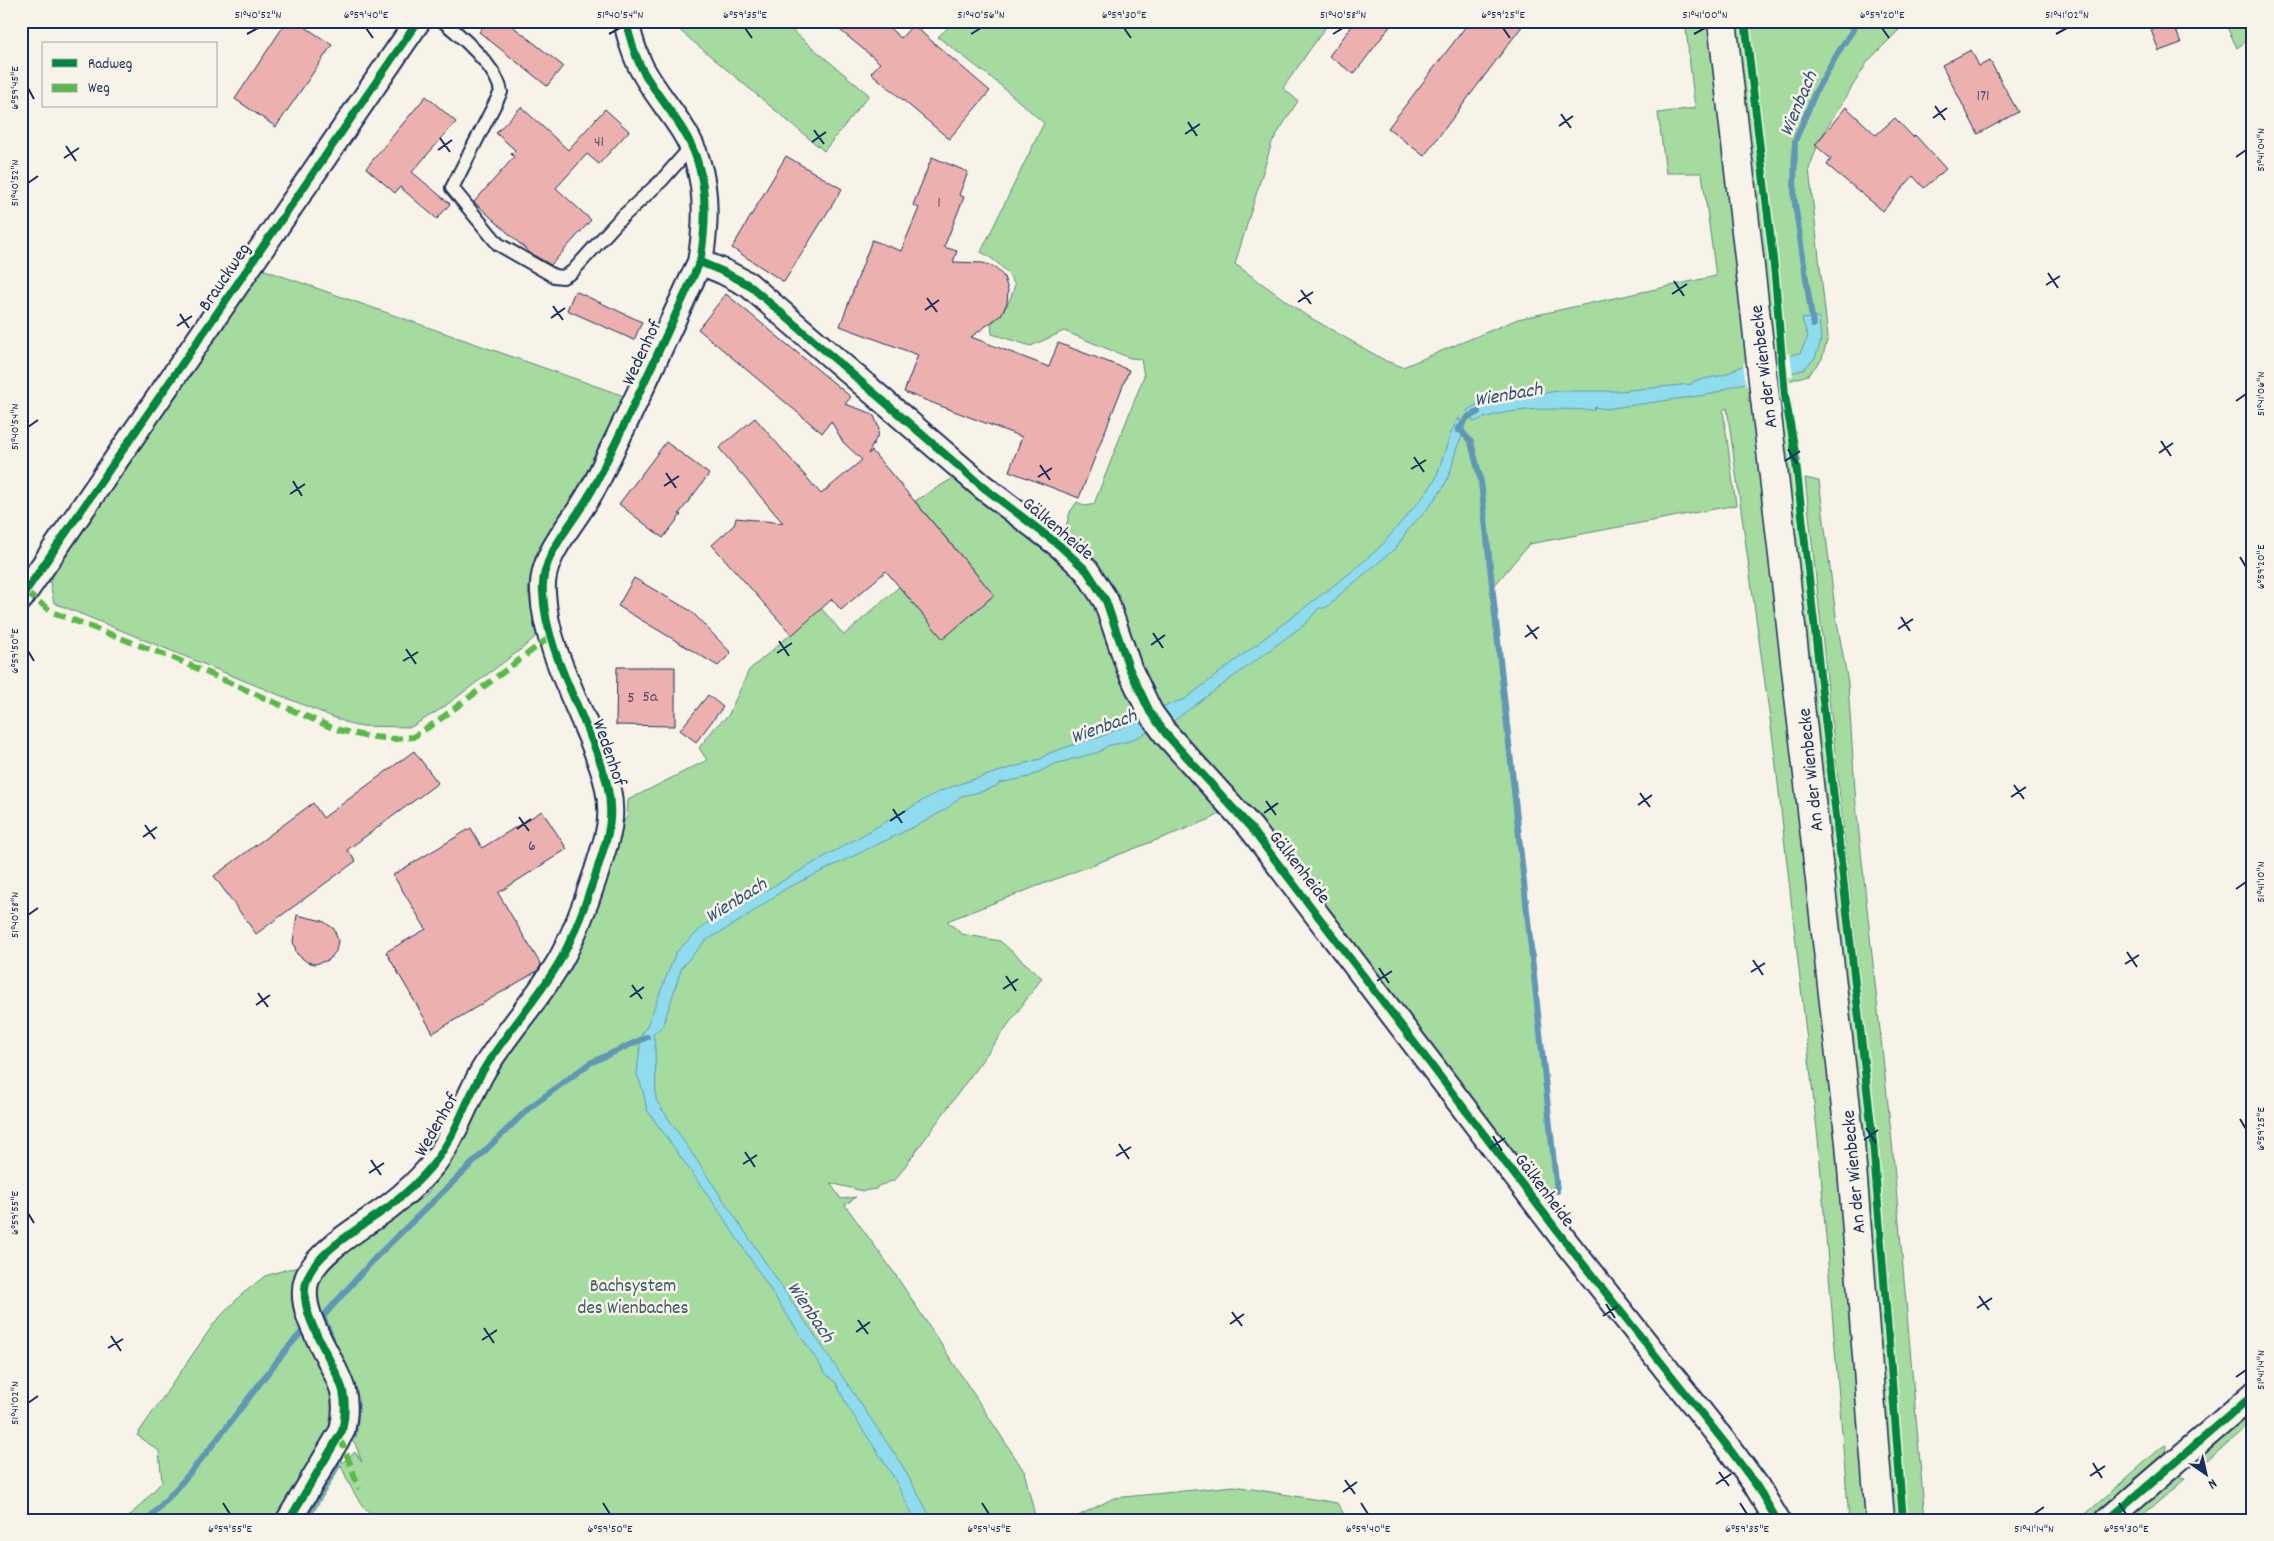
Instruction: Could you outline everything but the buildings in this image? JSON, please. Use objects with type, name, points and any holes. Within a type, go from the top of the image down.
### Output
[{"type":"street","name":"Wedenhof","points":[[289,1520],[342,1431],[345,1418],[343,1391],[316,1332],[303,1293],[308,1276],[319,1260],[391,1205],[417,1182],[442,1154],[486,1066],[501,1041],[562,957],[586,899],[607,839],[610,817],[608,786],[550,637],[542,590],[544,576],[559,542],[588,497],[606,463],[700,262],[705,233],[703,183],[697,158],[682,129],[640,65],[626,21]]},
{"type":"street","name":"An der Wienbecke","points":[[1722,21],[1850,1143],[1880,1520]]},
{"type":"street","name":"Brauckweg","points":[[21,598],[412,23]]},
{"type":"street","name":"Gälkenheide","points":[[700,262],[748,285],[983,487],[1074,557],[1087,571],[1106,601],[1129,668],[1146,706],[1166,734],[1268,849],[1568,1246],[1728,1447],[1756,1485],[1777,1520]]},
{"type":"street","points":[[2108,1520],[2253,1395]]},
{"type":"lane","points":[[443,21],[468,42],[499,83],[500,92],[452,188],[498,244],[554,276],[563,277],[572,272],[619,220],[662,180],[692,147]]},
{"type":"green space","points":[[672,21],[781,21],[869,95],[824,151],[671,23]]},
{"type":"green space","name":"Bachsystem des Wienbaches","points":[[955,21],[1317,21],[1325,28],[1283,88],[1298,101],[1272,142],[1235,264],[1304,314],[1386,361],[1403,367],[1518,319],[1716,276],[1702,173],[1666,173],[1658,113],[1695,108],[1685,21],[1908,21],[1868,61],[1820,139],[1809,169],[1828,337],[1822,359],[1808,375],[1785,382],[1748,398],[1748,401],[1755,400],[1842,1185],[1868,1520],[1849,1520],[1818,1139],[1774,748],[1727,408],[1723,410],[1736,505],[1529,544],[1490,591],[1556,1191],[1542,1195],[1233,806],[1211,819],[947,921],[962,934],[1000,941],[1042,978],[895,1180],[878,1186],[876,1189],[863,1191],[830,1183],[841,1199],[856,1197],[845,1205],[893,1271],[1024,1471],[1036,1520],[376,1520],[355,1495],[341,1465],[309,1520],[296,1520],[339,1454],[342,1463],[355,1452],[362,1462],[355,1443],[335,1431],[279,1520],[219,1520],[215,1517],[212,1520],[126,1520],[162,1482],[159,1451],[137,1435],[215,1322],[241,1295],[265,1276],[288,1269],[331,1263],[426,1195],[449,1164],[466,1136],[479,1105],[478,1103],[499,1061],[575,960],[627,817],[628,800],[707,760],[699,748],[716,726],[728,716],[749,670],[821,608],[844,635],[899,587],[943,638],[994,595],[915,501],[955,477],[1063,538],[1070,512],[1077,502],[1086,506],[1094,504],[1144,376],[1141,359],[1130,358],[1064,331],[1031,346],[992,334],[991,324],[1006,307],[1015,285],[1001,266],[981,252],[1044,123],[993,79],[938,37]]},
{"type":"green space","points":[[2224,21],[2253,21],[2253,36],[2237,48]]},
{"type":"green space","points":[[262,269],[627,397],[588,476],[536,556],[528,591],[537,635],[524,647],[441,709],[411,727],[355,726],[54,603],[49,577]]},
{"type":"green space","points":[[1781,411],[1785,420],[1793,461],[1853,988],[1876,1221],[1899,1520],[1892,1520]]},
{"type":"green space","points":[[1805,478],[1819,481],[1836,616],[1848,683],[1856,805],[1892,1142],[1925,1520],[1907,1520],[1888,1265],[1862,1001]]},
{"type":"green space","points":[[2253,1406],[2253,1422],[2202,1465],[2201,1457],[2213,1441]]},
{"type":"green space","points":[[2166,1445],[2165,1459],[2098,1520],[2079,1520],[2162,1447]]},
{"type":"green space","points":[[2176,1477],[2185,1479],[2137,1520],[2119,1520]]},
{"type":"green space","points":[[1234,1486],[1337,1503],[1348,1520],[1070,1520],[1114,1498]]},
{"type":"water","points":[[1819,317],[1821,341],[1815,358],[1803,370],[1736,385],[1712,394],[1605,409],[1595,407],[1594,410],[1549,409],[1517,411],[1502,413],[1474,422],[1467,410],[1480,403],[1558,391],[1619,391],[1692,384],[1694,381],[1724,375],[1744,365],[1800,353],[1808,337],[1802,319]]},
{"type":"water","points":[[1459,418],[1465,429],[1443,488],[1425,512],[1410,527],[1396,548],[1338,596],[1337,599],[1325,608],[1319,608],[1305,624],[1168,725],[1158,708],[1185,699],[1355,569],[1381,546],[1427,492],[1436,478],[1452,430]]},
{"type":"water","points":[[1145,717],[1154,729],[1129,741],[1107,746],[1099,752],[1055,764],[1029,777],[999,783],[997,786],[980,792],[961,796],[949,807],[926,821],[785,889],[738,922],[705,941],[682,967],[663,1025],[653,1035],[655,1044],[656,1100],[902,1465],[932,1520],[915,1520],[893,1476],[848,1407],[836,1383],[825,1373],[717,1208],[647,1110],[637,1074],[641,1036],[647,1026],[676,952],[707,923],[936,793],[1043,758],[1047,754],[1087,740],[1098,738]]},
{"type":"pier","points":[[1790,353],[1793,376],[1746,386],[1743,363]]},
{"type":"waterway","name":"Wienbach","points":[[1813,325],[1794,197],[1795,141],[1816,91],[1859,21]]},
{"type":"waterway","name":"Wienbach","points":[[1458,430],[1468,417],[1478,412]]},
{"type":"waterway","points":[[1459,428],[1471,442],[1481,482],[1557,1191]]},
{"type":"waterway","points":[[320,1320],[375,1258],[529,1108],[590,1063],[647,1037]]},
{"type":"waterway","points":[[323,1317],[332,1339]]},
{"type":"waterway","points":[[147,1520],[196,1466],[301,1333]]},
{"type":"waterway","points":[[354,1398],[357,1405],[354,1435]]},
{"type":"waterway","points":[[304,1520],[337,1464]]},
{"type":"marked path","points":[[25,592],[54,613],[176,659],[335,729],[364,736],[395,739],[413,737],[435,723],[550,637]]},
{"type":"marked path","points":[[338,1438],[344,1447],[359,1489]]},
{"type":"cycle path","points":[[21,598],[418,21]]},
{"type":"cycle path","points":[[289,1520],[342,1431],[344,1416],[345,1401],[343,1391],[306,1306],[305,1292],[307,1279],[312,1268],[344,1238],[401,1197],[439,1157],[484,1069],[561,959],[586,901],[606,841],[610,812],[607,784],[599,758],[553,646],[545,610],[543,579],[551,554],[591,493],[600,475],[700,262],[705,223],[701,172],[692,147],[640,65],[626,21]]},
{"type":"cycle path","points":[[1745,21],[1775,276],[1785,396],[1794,446],[1873,1142],[1903,1520]]},
{"type":"cycle path","points":[[700,262],[749,285],[983,487],[1059,545],[1087,571],[1106,601],[1129,668],[1150,712],[1166,734],[1251,828],[1568,1245],[1728,1447],[1756,1485],[1777,1520]]},
{"type":"cycle path","points":[[2108,1520],[2253,1395]]}]
